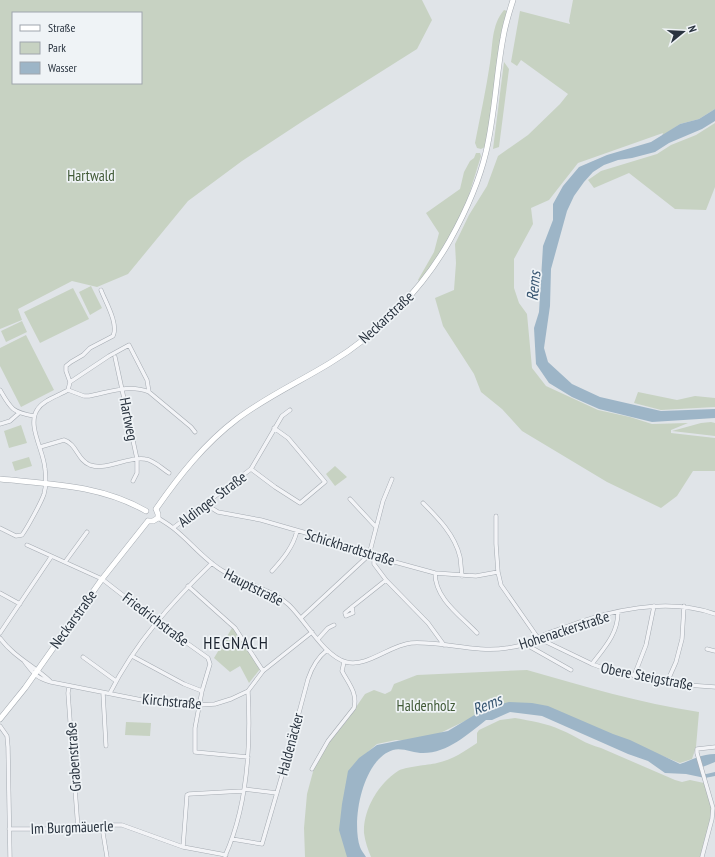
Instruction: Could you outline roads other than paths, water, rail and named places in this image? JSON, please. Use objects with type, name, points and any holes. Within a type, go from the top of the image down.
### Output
[{"type":"main road","name":"Neckarstraße","points":[[156,509],[186,468],[226,427],[264,400],[330,363],[356,346],[405,301],[430,271],[459,223],[470,198],[484,158],[493,114],[502,46],[513,0]]},
{"type":"main road","points":[[0,479],[88,489],[117,498],[146,511]]},
{"type":"main road","points":[[150,508],[156,509],[158,512],[158,518],[153,521],[148,521],[145,516],[146,511],[150,508]]},
{"type":"main road","name":"Neckarstraße","points":[[0,719],[25,688],[102,579],[148,521]]},
{"type":"street","points":[[68,390],[70,382],[66,371],[66,366],[83,355],[90,348],[113,336],[115,333],[113,320],[101,290]]},
{"type":"street","points":[[70,382],[128,345],[147,380],[149,392]]},
{"type":"street","name":"Hartweg","points":[[116,357],[137,459],[137,473],[133,481]]},
{"type":"street","points":[[0,528],[16,536],[22,535],[44,494],[44,462],[34,430],[34,416],[44,402],[68,390],[89,396],[123,388],[135,388],[149,392],[195,432]]},
{"type":"street","points":[[0,390],[10,407],[19,413],[34,416]]},
{"type":"street","name":"Aldinger Straße","points":[[173,528],[251,469],[274,428],[282,416],[290,410]]},
{"type":"street","points":[[0,424],[10,421],[19,413]]},
{"type":"street","points":[[251,469],[300,503],[325,482],[288,438],[274,428]]},
{"type":"street","points":[[40,447],[60,440],[68,441],[73,444],[82,460],[89,464],[101,466],[137,459],[150,460],[169,473]]},
{"type":"street","points":[[301,618],[369,555],[383,501],[392,479]]},
{"type":"street","points":[[350,499],[376,527]]},
{"type":"street","points":[[424,503],[443,523],[454,541],[460,556],[462,576]]},
{"type":"street","name":"Schickhardtstraße","points":[[205,504],[218,512],[261,520],[341,543],[369,555],[435,573],[476,576],[498,572]]},
{"type":"street","points":[[496,516],[496,544],[498,572],[501,586],[538,638]]},
{"type":"street","name":"Hauptstraße","points":[[158,518],[173,528],[212,563],[227,574],[277,596],[289,605],[327,650],[344,662]]},
{"type":"street","points":[[272,571],[295,542],[298,531]]},
{"type":"street","points":[[65,562],[87,532]]},
{"type":"street","name":"Friedrichstraße","points":[[27,545],[102,579],[156,621],[208,658],[210,664],[202,691],[195,728],[195,752],[248,757]]},
{"type":"street","points":[[374,556],[374,564],[386,580],[428,623],[444,645]]},
{"type":"street","points":[[0,633],[51,557]]},
{"type":"street","points":[[110,693],[116,681],[156,621],[188,586],[212,563]]},
{"type":"street","points":[[435,573],[437,586],[447,602],[477,633]]},
{"type":"street","points":[[352,607],[386,580]]},
{"type":"street","points":[[188,586],[235,628],[263,671]]},
{"type":"street","points":[[0,593],[20,604]]},
{"type":"street","points":[[634,676],[646,645],[654,606]]},
{"type":"street","name":"Hohenackerstraße","points":[[344,662],[351,663],[363,661],[396,647],[410,643],[466,648],[503,648],[525,644],[588,619],[654,606],[684,606],[702,609],[715,614]]},
{"type":"street","points":[[668,680],[676,662],[682,639],[684,606]]},
{"type":"street","points":[[592,664],[611,639],[618,623],[618,612]]},
{"type":"street","points":[[318,639],[328,628],[334,625]]},
{"type":"street","points":[[225,856],[232,839],[244,790],[248,757],[248,691],[263,671],[312,632]]},
{"type":"street","name":"Kirchstraße","points":[[0,638],[35,672],[51,682],[69,686],[147,701],[200,705],[220,702],[248,691]]},
{"type":"street","name":"Obere Steigstraße","points":[[538,638],[592,664],[611,671],[634,676],[668,680],[687,685],[715,687]]},
{"type":"street","points":[[525,644],[571,670]]},
{"type":"street","points":[[707,649],[715,651]]},
{"type":"street","name":"Haldenäcker","points":[[232,839],[262,844],[310,673],[318,658],[327,650]]},
{"type":"street","points":[[132,656],[184,684],[202,691]]},
{"type":"street","points":[[83,657],[116,681]]},
{"type":"street","points":[[312,769],[328,741],[354,708],[355,694],[342,671],[344,662]]},
{"type":"street","name":"Grabenstraße","points":[[69,686],[68,693],[78,829]]},
{"type":"street","points":[[103,692],[106,746]]},
{"type":"street","points":[[0,726],[7,736],[8,747],[10,857]]},
{"type":"street","points":[[702,857],[712,818],[713,808],[697,753],[697,748],[715,747]]},
{"type":"street","points":[[183,847],[187,795],[244,790],[277,793]]},
{"type":"street","name":"Im Burgmäuerle","points":[[9,829],[78,829],[113,825],[122,826],[183,847],[225,856]]},
{"type":"street","points":[[102,827],[107,857]]},
{"type":"water","points":[[715,109],[715,121],[702,129],[669,143],[655,152],[618,160],[604,165],[593,172],[584,182],[574,196],[567,211],[551,269],[550,306],[544,348],[548,362],[572,384],[600,397],[661,411],[715,409],[715,418],[652,422],[599,409],[572,397],[549,383],[536,364],[534,328],[539,312],[543,246],[553,220],[553,204],[563,186],[579,167],[607,155],[651,142],[680,124],[699,119]]},
{"type":"water","points":[[509,702],[532,703],[548,706],[630,740],[680,764],[701,756],[715,754],[715,762],[700,768],[702,775],[715,772],[715,776],[705,778],[686,774],[665,773],[648,761],[628,754],[542,716],[510,712],[492,720],[486,720],[465,737],[441,750],[423,753],[396,749],[383,756],[374,765],[367,778],[359,807],[357,822],[358,835],[360,847],[366,857],[347,857],[339,830],[342,804],[348,771],[359,758],[377,745],[448,731],[486,708]]},
{"type":"district","name":"HEGNACH","points":[[236,643]]},
{"type":"park label","name":"Hartwald","points":[[91,175]]},
{"type":"park label","name":"Haldenholz","points":[[426,705]]},
{"type":"water label","name":"Rems","points":[[533,286]]},
{"type":"water label","name":"Rems","points":[[487,704]]}]
